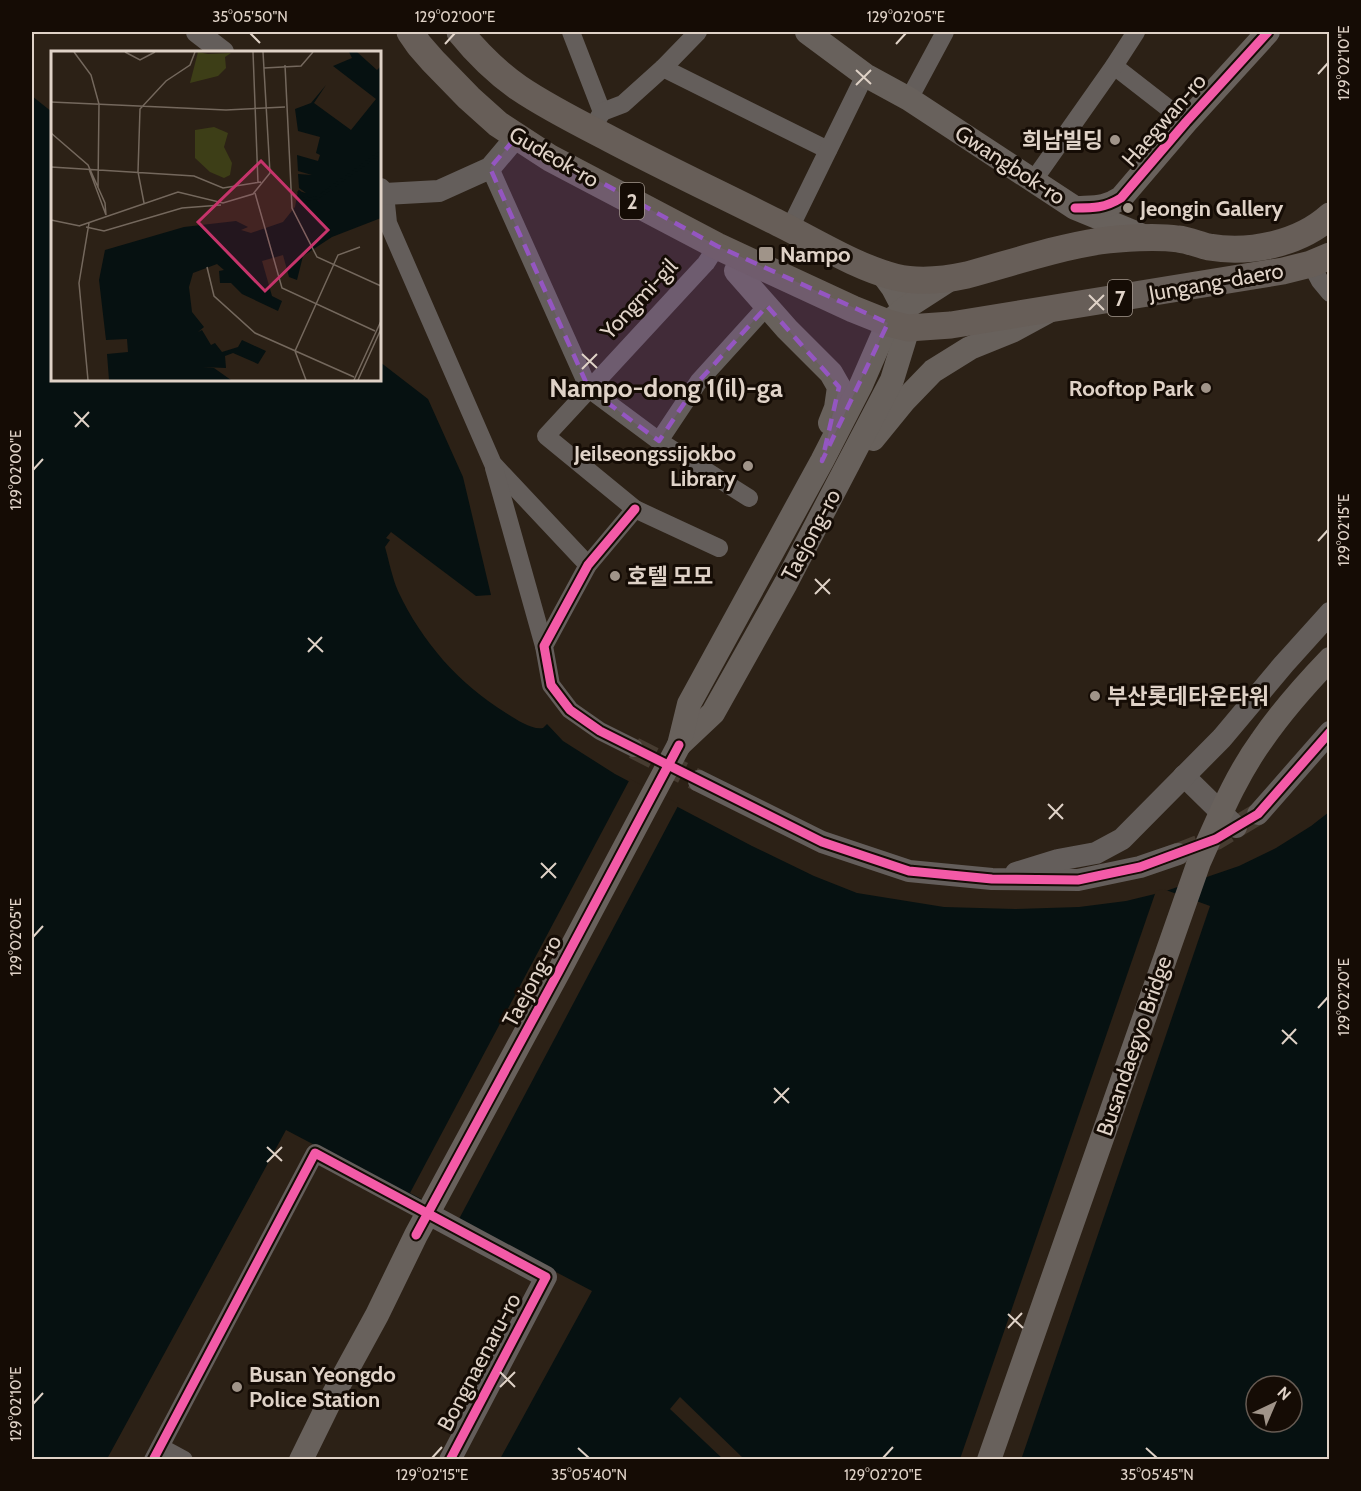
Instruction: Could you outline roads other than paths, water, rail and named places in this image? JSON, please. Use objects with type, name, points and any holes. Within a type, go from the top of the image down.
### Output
[{"type":"main road","points":[[394,32],[433,62]]},
{"type":"main road","name":"Gudeok-ro","points":[[410,32],[433,62],[469,98],[498,124],[550,158],[717,246],[854,309],[900,320]]},
{"type":"main road","name":"Gudeok-ro","points":[[460,32],[498,72],[547,105],[597,120],[844,256],[899,278],[918,280],[952,278]]},
{"type":"main road","name":"Gwangbok-ro","points":[[807,32],[865,75],[909,99],[1076,208],[1148,238]]},
{"type":"main road","name":"Haegwan-ro","points":[[1076,208],[1110,205],[1122,198],[1185,122],[1268,32]]},
{"type":"main road","name":"Jungang-daero","points":[[952,278],[1102,241],[1148,238],[1179,239],[1210,247],[1254,249],[1300,236],[1312,230],[1329,216]]},
{"type":"main road","points":[[717,246],[736,272],[787,329],[831,373],[839,387],[836,408],[827,430],[822,461]]},
{"type":"main road","name":"Jungang-daero","points":[[900,320],[951,325],[1282,271],[1320,260]]},
{"type":"main road","points":[[882,273],[893,288],[900,320],[952,278]]},
{"type":"main road","points":[[852,456],[876,436],[933,370],[970,348],[1012,331],[1053,309]]},
{"type":"main road","name":"Taejong-ro","points":[[680,745],[712,713],[786,583],[892,380],[900,320]]},
{"type":"main road","name":"Taejong-ro","points":[[301,1460],[416,1235],[680,745],[689,704],[861,385],[900,320]]},
{"type":"main road","name":"Busandaegyo Bridge","points":[[989,1460],[1199,862],[1231,791],[1261,741],[1297,694],[1329,659]]},
{"type":"street","points":[[197,32],[222,51]]},
{"type":"street","points":[[571,32],[597,120],[623,104],[698,32]]},
{"type":"street","points":[[909,99],[945,32]]},
{"type":"street","points":[[1033,181],[1114,66],[1127,34]]},
{"type":"street","points":[[1114,66],[1185,122]]},
{"type":"street","points":[[663,68],[828,150]]},
{"type":"street","points":[[790,228],[865,75]]},
{"type":"street","points":[[517,136],[490,168],[439,191],[382,192],[388,223],[493,464],[544,646],[551,685],[570,710],[600,731],[634,748]]},
{"type":"street","points":[[490,168],[589,389],[659,441],[749,498]]},
{"type":"street","name":"Yongmi-gil","points":[[635,509],[546,436],[706,263],[717,246]]},
{"type":"street","points":[[1320,260],[1320,281],[1329,292]]},
{"type":"street","points":[[659,441],[699,381],[767,306]]},
{"type":"street","points":[[493,464],[588,565]]},
{"type":"street","points":[[544,646],[588,565],[635,509],[719,548]]},
{"type":"street","points":[[992,879],[1058,860],[1096,853],[1122,839],[1222,738],[1329,614]]},
{"type":"street","points":[[1258,814],[1329,732]]},
{"type":"street","points":[[1184,776],[1236,827]]},
{"type":"street","points":[[699,781],[822,842],[909,871],[992,879],[1078,880],[1140,867],[1178,854]]},
{"type":"street","points":[[184,1460],[157,1453],[315,1153],[424,1212]]},
{"type":"street","name":"Bongnaenaru-ro","points":[[424,1212],[546,1277],[450,1460]]},
{"type":"tunnel","points":[[634,748],[699,781]]},
{"type":"tunnel","points":[[1178,854],[1216,839],[1258,814]]},
{"type":"place","name":"희남빌딩","points":[[1115,140]]},
{"type":"place","name":"Jeongin Gallery","points":[[1128,208]]},
{"type":"place","name":"Nampo","points":[[766,254]]},
{"type":"place","name":"Rooftop Park","points":[[1206,388]]},
{"type":"place","name":"Jeilseongssijokbo Library","points":[[748,466]]},
{"type":"place","name":"호텔 모모","points":[[615,576]]},
{"type":"place","name":"부산롯데타운타워","points":[[1095,696]]},
{"type":"place","name":"Busan Yeongdo Police Station","points":[[237,1387]]},
{"type":"district","name":"Nampo-dong 1(il)-ga","points":[[666,388]]}]
